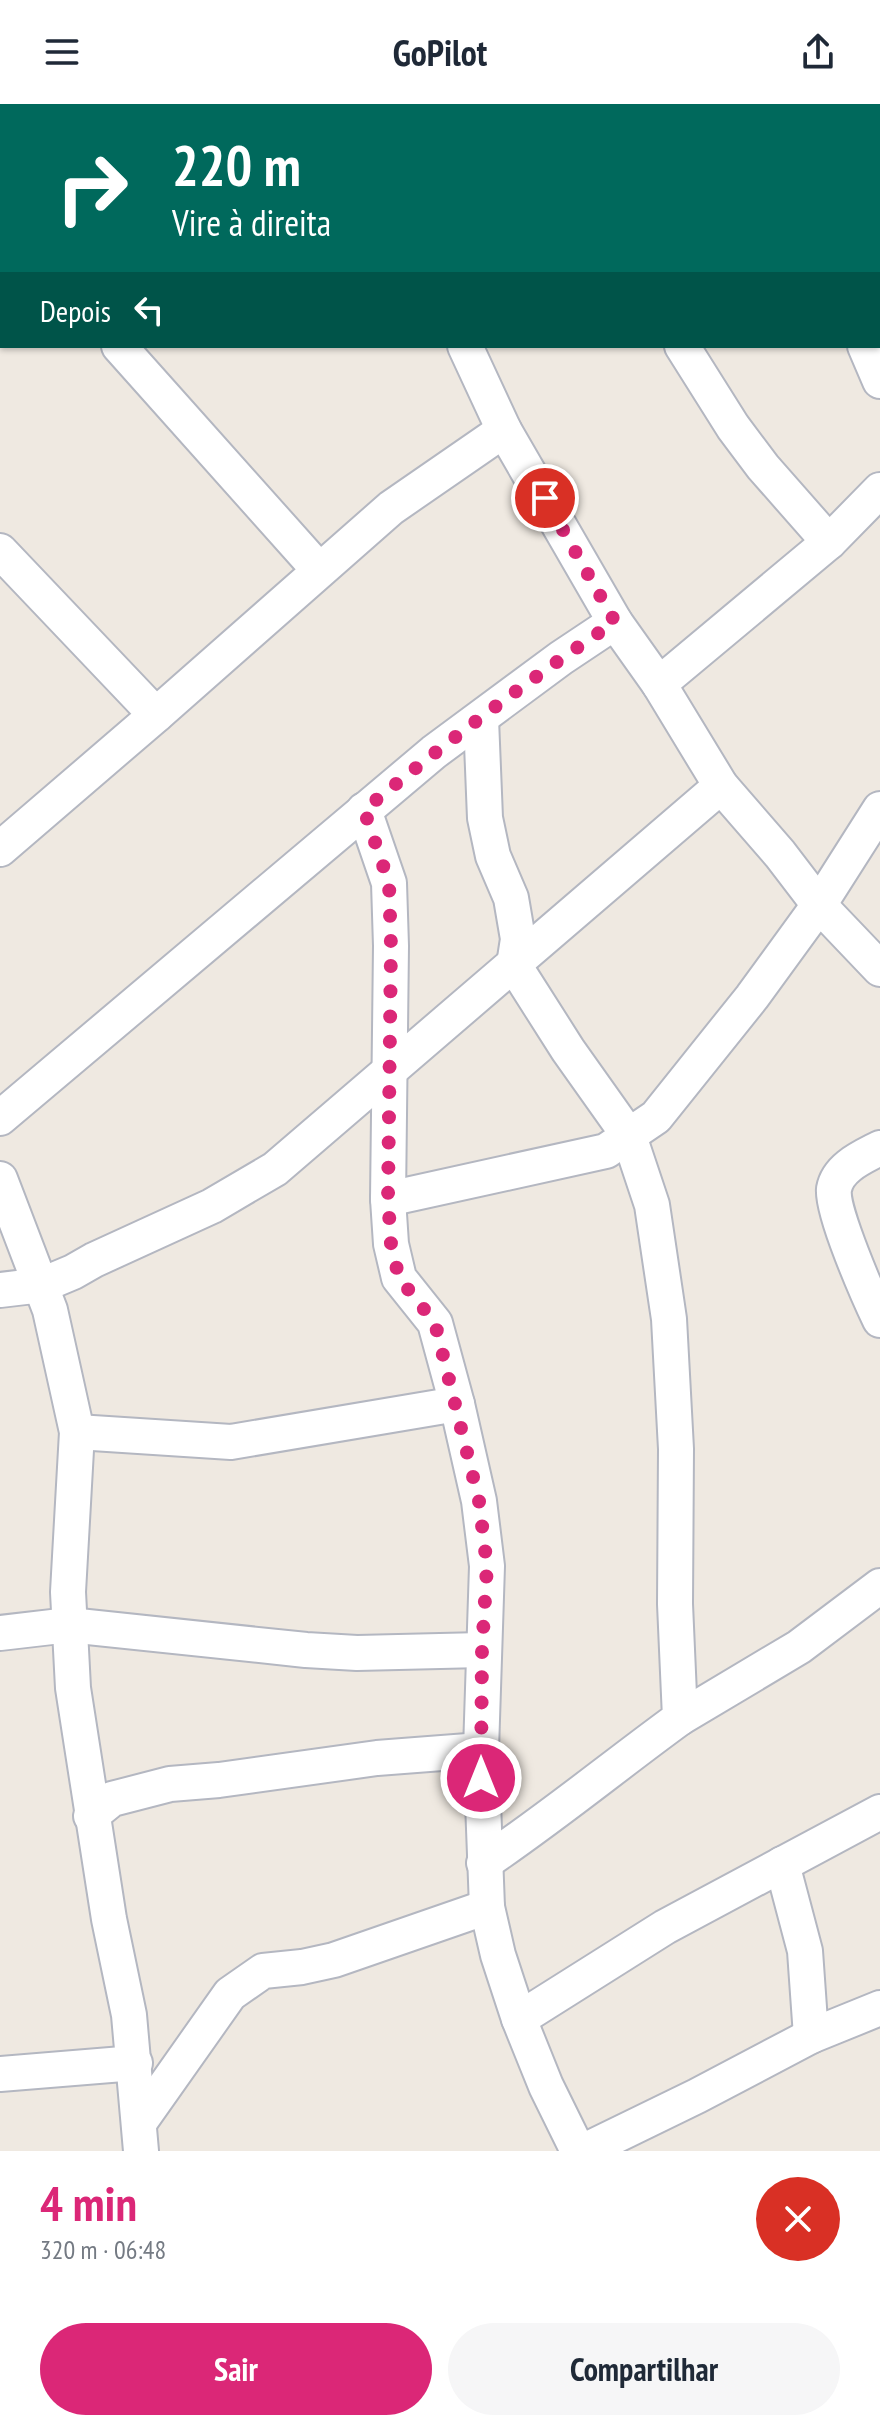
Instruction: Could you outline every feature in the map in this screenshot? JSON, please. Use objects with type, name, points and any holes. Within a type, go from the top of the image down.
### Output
[{"type":"street","points":[[121,348],[319,570]]},
{"type":"street","points":[[466,348],[504,430],[615,622],[659,684],[721,786],[819,905],[880,969]]},
{"type":"street","points":[[683,348],[733,427],[763,467],[829,542]]},
{"type":"street","points":[[866,348],[880,381]]},
{"type":"street","points":[[0,849],[391,508],[504,430]]},
{"type":"street","points":[[659,684],[829,542],[879,496]]},
{"type":"street","points":[[0,551],[156,715]]},
{"type":"street","points":[[0,1118],[434,752],[615,622]]},
{"type":"street","points":[[481,719],[485,818],[493,856],[511,898],[518,939],[514,965],[568,1050],[629,1136],[652,1205],[669,1319],[676,1449],[675,1604],[680,1718]]},
{"type":"street","points":[[0,1290],[42,1285],[240,1191],[275,1169],[721,786]]},
{"type":"street","points":[[388,1199],[606,1151],[656,1117],[752,997],[819,905],[880,809]]},
{"type":"street","points":[[364,810],[389,883],[388,1199],[391,1244],[399,1278],[435,1323],[479,1501],[487,1566],[481,1750],[487,1907],[498,1955],[519,2019],[546,2086],[578,2151]]},
{"type":"street","points":[[880,1148],[854,1162],[841,1175],[834,1190],[841,1224],[880,1320]]},
{"type":"street","points":[[0,1179],[50,1310],[77,1432],[68,1592],[73,1688],[91,1816],[129,2015],[140,2137]]},
{"type":"street","points":[[77,1432],[231,1442],[457,1404]]},
{"type":"street","points":[[484,1863],[530,1832],[680,1718],[799,1647],[880,1586]]},
{"type":"street","points":[[0,1633],[69,1625],[357,1653],[482,1650]]},
{"type":"street","points":[[91,1816],[112,1799],[170,1784],[377,1758],[481,1750]]},
{"type":"street","points":[[519,2019],[665,1927],[880,1812]]},
{"type":"street","points":[[782,1864],[805,1951],[811,2036]]},
{"type":"street","points":[[140,2137],[205,2026],[230,1994],[263,1971],[334,1960],[487,1907]]},
{"type":"street","points":[[584,2151],[811,2036],[880,2008]]},
{"type":"street","points":[[0,2074],[135,2063]]},
{"type":"route","points":[[481,1778],[482,1650],[487,1566],[479,1501],[435,1323],[399,1278],[391,1244],[388,1199],[389,883],[364,810],[434,752],[615,622],[545,498]]}]
